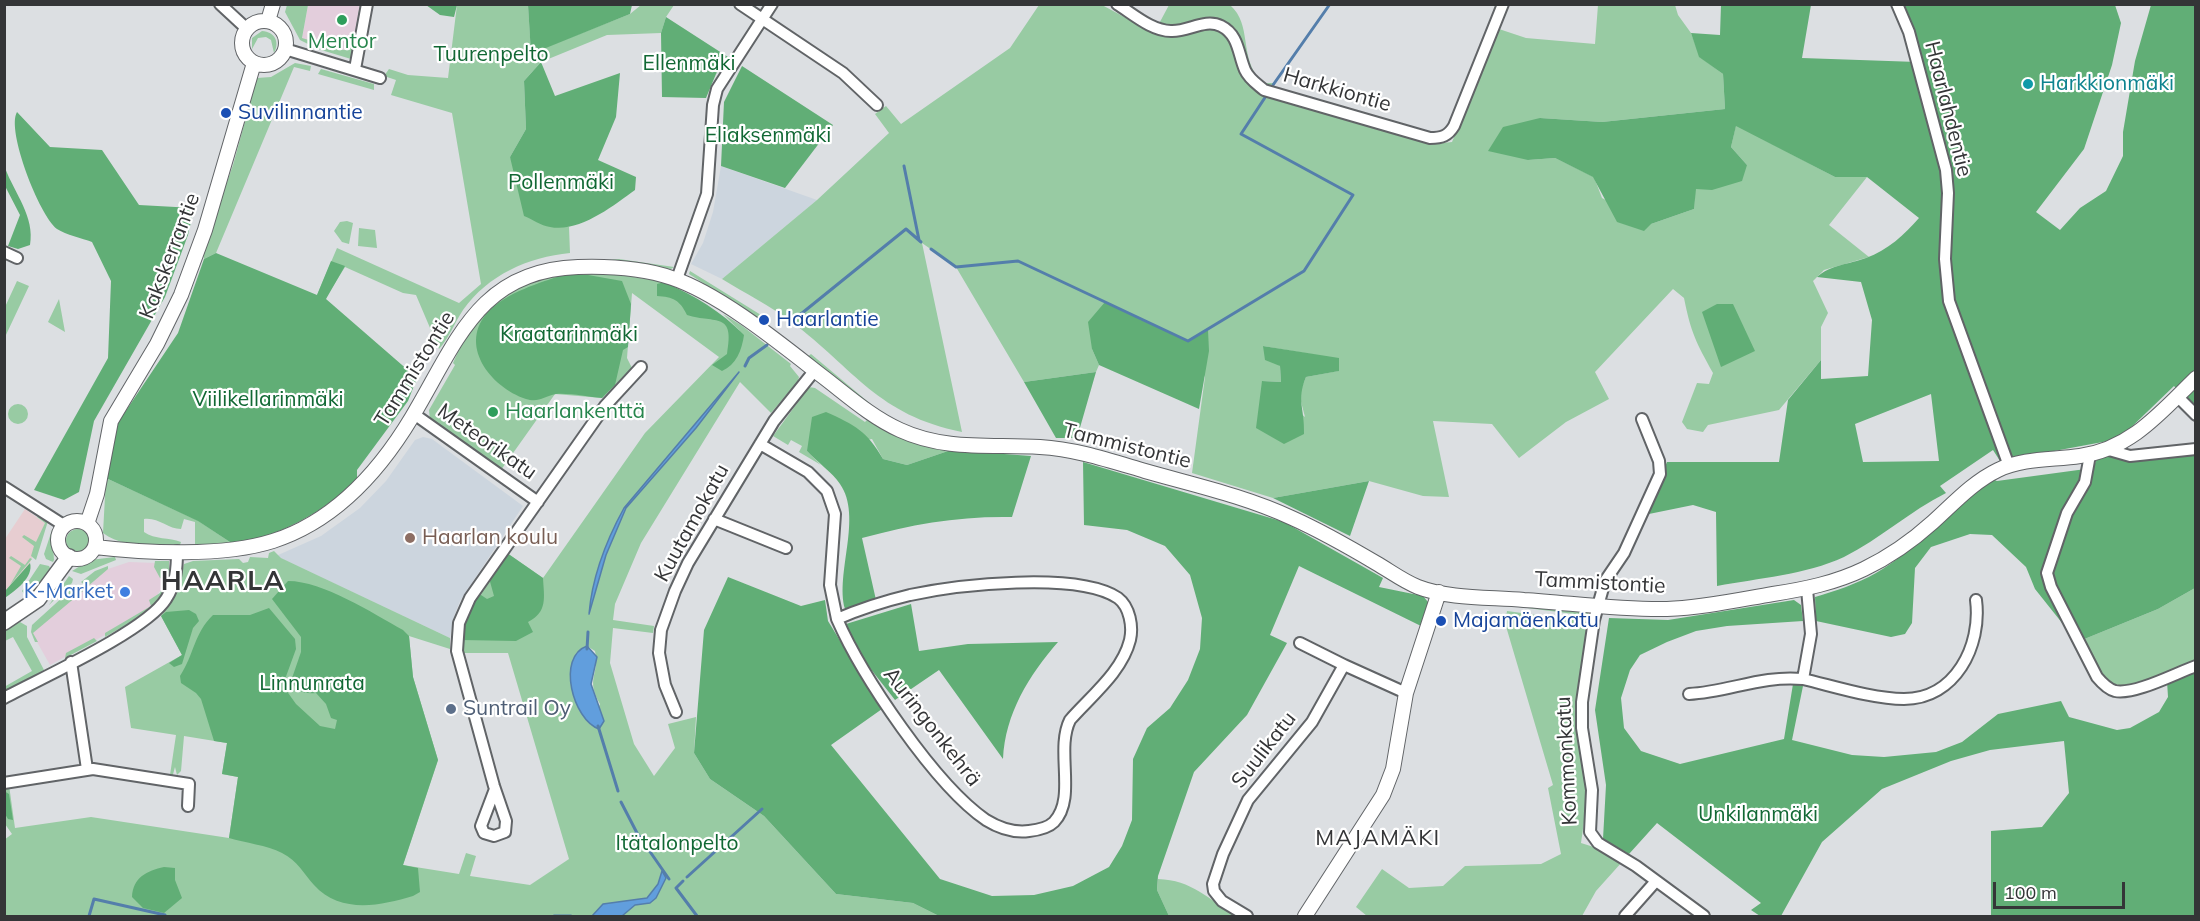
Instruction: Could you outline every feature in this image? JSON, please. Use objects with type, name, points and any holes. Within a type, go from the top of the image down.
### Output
[{"type":"main road","points":[[4,622],[38,599],[69,557]]},
{"type":"street","points":[[220,4],[247,29]]},
{"type":"street","points":[[268,21],[273,4]]},
{"type":"street","points":[[354,69],[367,4]]},
{"type":"street","points":[[740,4],[762,21],[843,73],[877,105]]},
{"type":"street","points":[[677,279],[707,194],[715,95],[724,76],[772,4]]},
{"type":"street","name":"Harkkiontie","points":[[1117,4],[1158,29],[1179,31],[1205,24],[1220,25],[1230,32],[1237,43],[1245,72],[1264,90],[1430,138],[1440,138],[1448,135],[1454,126],[1503,4]]},
{"type":"street","name":"Haarlahdentie","points":[[1897,4],[1909,32],[1946,170],[1948,193],[1945,259],[1949,301],[2009,466]]},
{"type":"street","points":[[268,21],[282,30],[286,40],[285,50],[275,63],[265,65],[254,63],[246,57],[242,47],[247,29],[258,22],[268,21]]},
{"type":"street","points":[[285,50],[380,78]]},
{"type":"street","name":"Kakskerrantie","points":[[87,524],[97,494],[111,421],[157,344],[181,295],[208,220],[254,63]]},
{"type":"street","points":[[4,252],[17,258]]},
{"type":"street","name":"Tammistontie","points":[[95,547],[177,550],[244,548],[286,536],[322,518],[366,480],[414,414],[467,322],[497,292],[515,281],[543,271],[574,267],[616,268],[677,279],[760,329],[889,425],[920,438],[965,446],[1032,447],[1076,452],[1221,492],[1292,517],[1413,585],[1440,592],[1598,605],[1672,609],[1807,588],[1856,573],[1890,555],[1926,528],[1974,486],[2009,466],[2090,455],[2109,450],[2146,427],[2196,378]]},
{"type":"street","points":[[495,789],[459,660],[458,631],[461,616],[470,598],[605,406],[641,367]]},
{"type":"street","name":"Kuutamokatu","points":[[676,712],[661,670],[661,630],[688,563],[779,413],[815,370]]},
{"type":"street","points":[[2177,396],[2196,415]]},
{"type":"street","name":"Meteorikatu","points":[[414,414],[538,501]]},
{"type":"street","points":[[1598,605],[1605,581],[1624,553],[1659,474],[1659,461],[1642,419]]},
{"type":"street","name":"Auringonkehrä","points":[[760,444],[808,472],[827,491],[835,514],[830,585],[837,619],[859,663],[927,758],[966,803],[987,820],[1011,831],[1047,828],[1055,821],[1065,795],[1063,750],[1066,729],[1070,720],[1116,669],[1130,638],[1129,616],[1119,599],[1100,591],[1064,585],[975,585],[910,595],[878,603],[837,619]]},
{"type":"street","points":[[2109,450],[2130,456],[2196,449]]},
{"type":"street","points":[[2090,455],[2085,482],[2067,513],[2050,561],[2047,573],[2051,587],[2097,677],[2109,688],[2121,691],[2135,689],[2196,666]]},
{"type":"street","points":[[4,487],[40,507],[65,526]]},
{"type":"street","points":[[714,519],[786,548]]},
{"type":"street","points":[[74,522],[87,524],[94,531],[95,547],[81,559],[69,557],[59,544],[60,533],[65,526],[74,522]]},
{"type":"street","points":[[4,698],[156,612],[172,588],[177,550]]},
{"type":"street","points":[[1803,679],[1811,634],[1807,588]]},
{"type":"street","points":[[1305,916],[1383,795],[1393,769],[1406,693],[1440,592]]},
{"type":"street","points":[[1689,694],[1706,693],[1759,680],[1803,679],[1895,699],[1911,699],[1929,694],[1952,679],[1967,658],[1976,624],[1976,600]]},
{"type":"street","name":"Kommonkatu","points":[[1598,605],[1582,702],[1582,728],[1592,789],[1590,832],[1599,843],[1618,854],[1704,916]]},
{"type":"street","points":[[1300,643],[1406,693]]},
{"type":"street","points":[[71,662],[87,770]]},
{"type":"street","name":"Suulikatu","points":[[1247,916],[1222,901],[1214,891],[1213,884],[1223,854],[1248,800],[1312,722],[1344,665]]},
{"type":"street","points":[[4,783],[87,770],[189,784],[188,806]]},
{"type":"street","points":[[1625,916],[1656,881]]},
{"type":"shaded area","points":[[308,5],[360,5],[353,44],[344,50],[302,39]]},
{"type":"shaded area","points":[[721,166],[817,200],[722,279],[691,264],[703,243],[713,212]]},
{"type":"shaded area","name":"Haarlan koulu","points":[[423,437],[432,439],[523,506],[460,601],[453,619],[450,638],[276,556],[321,536],[360,508],[386,481],[415,440]]},
{"type":"shaded area","points":[[25,509],[45,523],[30,563],[5,591],[5,539]]},
{"type":"shaded area","points":[[129,562],[156,563],[167,578],[152,605],[136,618],[50,665],[32,633],[105,570]]},
{"type":"green space","points":[[528,4],[632,5],[630,14],[531,54]]},
{"type":"green space","points":[[287,5],[308,5],[302,38],[312,41],[310,45],[300,40],[285,12]]},
{"type":"green space","points":[[360,5],[363,5],[354,54],[351,59],[318,49],[317,43],[344,50],[353,44]]},
{"type":"green space","points":[[426,5],[457,5],[454,17],[440,15]]},
{"type":"green space","name":"Tuurenpelto","points":[[457,5],[528,5],[531,53],[630,14],[641,5],[674,5],[666,17],[661,33],[607,35],[541,62],[524,81],[526,129],[510,157],[550,227],[569,227],[570,253],[524,264],[484,287],[463,310],[439,349],[416,295],[403,293],[345,267],[325,299],[317,295],[337,248],[459,303],[481,284],[452,113],[391,95],[396,80],[384,76],[389,69],[408,75],[448,78]]},
{"type":"green space","points":[[1039,5],[1102,5],[1154,33],[1169,5],[1230,5],[1241,22],[1250,63],[1255,73],[1262,83],[1274,83],[1267,96],[1434,144],[1452,142],[1499,29],[1526,38],[1595,44],[1598,5],[1675,5],[1678,15],[1691,33],[1700,57],[1723,74],[1725,109],[1602,122],[1540,118],[1528,160],[1555,158],[1594,177],[1602,198],[1651,224],[1694,209],[1695,188],[1747,165],[1731,147],[1736,125],[1835,177],[1867,177],[1829,225],[1869,257],[1824,270],[1813,281],[1828,313],[1821,327],[1821,360],[1779,410],[1708,425],[1703,432],[1687,429],[1682,422],[1697,383],[1709,384],[1713,373],[1695,337],[1684,298],[1673,289],[1595,372],[1609,399],[1566,422],[1519,458],[1492,424],[1433,421],[1449,497],[1423,496],[1369,481],[1273,498],[1192,473],[1205,377],[1188,341],[1105,302],[1092,349],[1099,365],[1096,372],[1024,382],[956,267],[922,243],[962,432],[933,424],[888,402],[869,389],[792,322],[722,279],[817,200],[889,133],[875,114],[886,106],[901,124],[1010,48]],"holes":[[[1263,346],[1339,359],[1338,371],[1306,377],[1299,394],[1305,417],[1262,381],[1281,382],[1280,366]]]},
{"type":"green space","points":[[1721,5],[1811,5],[1802,58],[1917,62],[1897,5],[2115,5],[2121,23],[2112,65],[2084,149],[2036,212],[2060,230],[2080,208],[2106,191],[2123,156],[2123,132],[2135,61],[2151,5],[2195,5],[2195,408],[2174,386],[2119,439],[2000,461],[1993,450],[1940,486],[1946,493],[1844,557],[1798,572],[1717,586],[1716,512],[1693,505],[1644,515],[1667,462],[1779,462],[1788,400],[1821,360],[1821,379],[1868,376],[1872,320],[1861,282],[1817,277],[1834,267],[1881,251],[1919,218],[1867,177],[1835,177],[1736,126],[1731,147],[1747,165],[1742,181],[1712,190],[1696,189],[1694,209],[1651,224],[1644,231],[1617,222],[1593,177],[1555,158],[1528,160],[1488,151],[1503,127],[1540,118],[1602,122],[1725,109],[1723,74],[1699,57],[1691,33],[1720,35]],"holes":[[[1931,394],[1939,461],[1863,462],[1855,424]]]},
{"type":"green space","name":"Ellenmäki","points":[[666,17],[728,57],[716,74],[706,98],[662,97],[661,33]]},
{"type":"green space","points":[[262,31],[270,33],[275,38],[274,53],[271,40],[266,37],[258,38],[252,49],[252,38]]},
{"type":"green space","name":"Pollenmäki","points":[[541,62],[555,96],[620,73],[616,117],[598,160],[636,177],[635,190],[617,203],[584,222],[561,228],[540,224],[524,216],[510,157],[526,129],[524,81]]},
{"type":"green space","points":[[295,63],[311,66],[310,71],[294,67],[216,253],[204,259],[202,252],[233,165],[257,78],[271,77]]},
{"type":"green space","name":"Eliaksenmäki","points":[[742,66],[833,125],[785,188],[721,166],[724,102]]},
{"type":"green space","points":[[321,69],[374,84],[374,90],[318,74]]},
{"type":"green space","points":[[17,112],[50,147],[102,150],[139,205],[194,208],[188,235],[165,297],[94,421],[79,492],[64,500],[34,490],[108,358],[111,281],[92,242],[57,229],[42,207],[20,153],[16,136]]},
{"type":"green space","points":[[5,168],[30,225],[30,245],[18,249],[8,246],[20,215],[5,186]]},
{"type":"green space","points":[[340,222],[353,223],[349,244],[342,242],[334,231]]},
{"type":"green space","points":[[359,228],[375,230],[377,248],[358,246]]},
{"type":"green space","name":"Viilikellarinmäki","points":[[216,253],[317,295],[331,261],[345,266],[326,299],[417,378],[408,401],[357,470],[357,479],[316,512],[270,535],[236,546],[198,521],[106,478],[113,430],[178,333],[204,259]]},
{"type":"green space","points":[[619,259],[674,267],[671,269],[619,262],[571,263]]},
{"type":"green space","points":[[690,271],[761,315],[759,319],[689,274]]},
{"type":"green space","name":"Itätalonpelto","points":[[556,272],[610,273],[664,282],[659,283],[740,331],[723,314],[741,325],[791,364],[790,366],[799,377],[798,381],[771,413],[740,382],[641,543],[615,604],[613,620],[654,626],[653,633],[613,628],[610,663],[634,744],[654,776],[675,748],[668,724],[696,717],[694,753],[710,779],[764,816],[836,894],[913,903],[939,916],[5,916],[4,840],[12,834],[5,824],[5,786],[9,785],[15,828],[91,817],[229,838],[238,777],[222,774],[227,743],[184,736],[181,771],[177,775],[175,767],[172,778],[142,773],[170,775],[176,735],[131,728],[125,687],[182,655],[161,616],[178,590],[184,564],[193,561],[239,559],[243,563],[248,562],[250,557],[268,558],[269,553],[274,551],[281,558],[450,638],[450,649],[409,636],[413,677],[438,760],[403,865],[459,874],[466,853],[476,856],[470,876],[530,885],[569,859],[508,653],[462,653],[466,625],[476,600],[507,553],[543,578],[645,433],[719,357],[632,293],[627,358],[632,368],[602,398],[555,394],[501,470],[430,421],[429,410],[455,365],[453,363],[465,336],[498,297]],"holes":[[[587,646],[595,651],[596,666],[593,682],[600,704],[591,725],[577,704],[574,687]]]},
{"type":"green space","name":"Kraatarinmäki","points":[[563,275],[588,275],[622,281],[631,304],[628,347],[623,350],[615,385],[602,398],[556,394],[538,400],[526,399],[501,385],[490,375],[477,350],[476,337],[480,324],[489,311],[505,298]]},
{"type":"green space","points":[[17,281],[29,286],[5,337],[5,307]]},
{"type":"green space","points":[[664,282],[707,305],[744,335],[738,356],[731,365],[722,371],[712,365],[727,354],[729,340],[726,325],[715,320],[687,315],[675,300],[657,296],[657,284]]},
{"type":"green space","points":[[59,299],[65,332],[48,322]]},
{"type":"green space","points":[[1105,302],[1188,341],[1208,330],[1209,351],[1199,409],[1099,365],[1092,349],[1088,322]]},
{"type":"green space","points":[[1717,304],[1733,304],[1755,351],[1721,367],[1702,312]]},
{"type":"green space","points":[[1263,346],[1339,358],[1339,371],[1306,377],[1301,399],[1304,434],[1284,444],[1256,428],[1262,381],[1281,382],[1280,366],[1265,360]]},
{"type":"green space","points":[[811,354],[879,411],[807,357]]},
{"type":"green space","points":[[1096,372],[1077,438],[1056,438],[1024,382]]},
{"type":"green space","points":[[809,387],[815,388],[865,422],[867,420],[897,435],[951,450],[907,465],[883,459],[872,439],[807,451],[821,465],[799,452],[802,446],[791,440],[788,445],[773,436]]},
{"type":"green space","points":[[14,404],[22,404],[28,410],[28,418],[22,424],[14,424],[8,418],[8,410]]},
{"type":"green space","points":[[826,412],[866,435],[883,459],[907,465],[951,450],[1031,456],[1012,517],[936,522],[862,538],[876,600],[845,609],[843,579],[849,529],[846,497],[837,480],[807,451],[812,417]]},
{"type":"green space","points":[[2195,452],[2195,588],[2158,609],[2082,640],[2074,638],[2035,589],[2026,567],[1992,535],[1970,534],[1931,547],[1915,568],[1912,623],[1905,634],[1891,637],[1816,621],[1815,597],[1861,581],[1892,563],[1992,479],[1997,481],[2093,468],[2097,459],[2103,456],[2133,459]]},
{"type":"green space","points":[[1083,462],[1284,522],[1383,578],[1379,587],[1423,596],[1428,602],[1421,626],[1299,566],[1270,635],[1287,643],[1247,715],[1194,772],[1158,876],[1157,890],[1169,916],[939,916],[913,903],[836,894],[764,816],[710,779],[694,753],[704,630],[728,577],[801,606],[825,600],[828,621],[882,709],[831,745],[940,879],[992,896],[1034,895],[1073,886],[1109,867],[1122,846],[1132,820],[1133,759],[1147,728],[1170,708],[1188,680],[1200,649],[1202,618],[1190,575],[1165,546],[1127,530],[1084,525]]},
{"type":"green space","points":[[106,478],[197,520],[236,546],[195,545],[195,522],[184,519],[181,529],[144,519],[144,532],[181,542],[180,545],[130,544],[111,538],[103,533]]},
{"type":"green space","points":[[1369,481],[1350,536],[1273,498]]},
{"type":"green space","points":[[39,515],[48,521],[36,560],[31,556],[34,546],[22,537],[24,535],[36,542],[45,523],[37,517]]},
{"type":"green space","points":[[78,529],[87,532],[90,541],[87,550],[78,553],[69,550],[66,541],[69,532]]},
{"type":"green space","points":[[52,530],[53,562],[46,559],[44,554]]},
{"type":"green space","points":[[507,553],[543,578],[542,609],[528,622],[533,632],[516,641],[462,640],[464,623],[476,596],[481,595],[487,599],[494,596],[489,578]]},
{"type":"green space","points":[[11,556],[25,565],[30,558],[32,559],[10,585],[21,566],[9,558]]},
{"type":"green space","points":[[115,557],[116,560],[81,574],[72,571],[90,560]]},
{"type":"green space","points":[[155,561],[169,561],[169,579],[160,578],[154,567]]},
{"type":"green space","points":[[30,563],[26,578],[5,598],[5,591]]},
{"type":"green space","points":[[40,564],[49,566],[51,570],[26,597],[22,591]]},
{"type":"green space","points":[[108,566],[108,569],[87,587],[81,582],[95,571]]},
{"type":"green space","points":[[69,576],[73,579],[72,583],[49,605]]},
{"type":"green space","name":"Linnunrata","points":[[288,581],[302,582],[332,592],[403,630],[409,636],[413,677],[438,760],[403,865],[418,868],[420,892],[413,896],[374,905],[348,904],[324,894],[288,856],[270,848],[229,838],[238,777],[222,774],[227,743],[214,741],[201,699],[181,683],[180,676],[202,629],[213,615],[250,615],[269,608],[295,639],[296,649],[284,682],[286,690],[296,704],[320,726],[335,729],[337,720],[331,718],[326,704],[316,693],[302,692],[291,681],[301,652],[301,637],[272,599]]},
{"type":"green space","points":[[76,585],[83,591],[33,633],[38,642],[35,642],[31,632],[32,625]]},
{"type":"green space","points":[[166,586],[161,595],[148,610],[105,637],[105,633],[151,606],[149,600],[160,593]]},
{"type":"green space","points":[[2195,588],[2195,661],[2150,680],[2125,685],[2115,684],[2103,676],[2082,640],[2158,609]]},
{"type":"green space","name":"Unkilanmäki","points":[[1794,600],[1801,605],[1803,621],[1727,626],[1696,631],[1640,655],[1630,670],[1621,698],[1624,728],[1641,751],[1680,764],[1784,739],[1793,684],[1803,686],[1792,740],[1852,755],[1884,757],[1936,752],[1962,742],[1998,714],[2061,701],[2069,717],[2117,730],[2130,728],[2159,712],[2168,697],[2167,681],[2195,670],[2195,916],[1991,916],[1991,831],[2042,827],[2069,793],[2064,741],[1990,750],[1951,761],[1882,789],[1822,842],[1781,916],[1760,916],[1751,910],[1761,903],[1657,823],[1629,854],[1603,839],[1606,785],[1595,710],[1609,618],[1668,620]]},
{"type":"green space","points":[[1513,603],[1586,609],[1590,616],[1511,606]]},
{"type":"green space","points":[[911,604],[919,651],[968,644],[1058,642],[1037,668],[1020,696],[1008,726],[1003,759],[939,670],[895,700],[866,663],[846,624]]},
{"type":"green space","points":[[189,610],[196,614],[199,621],[193,628],[182,664],[174,667],[169,663],[182,655],[161,616],[166,612]]},
{"type":"green space","points":[[1507,611],[1588,622],[1577,703],[1587,800],[1581,843],[1600,849],[1622,862],[1596,891],[1582,916],[1367,916],[1356,907],[1382,869],[1409,888],[1443,886],[1465,866],[1541,864],[1561,854],[1548,788],[1553,785],[1505,623]]},
{"type":"green space","points":[[20,622],[27,626],[27,637],[44,670],[5,692],[4,687],[32,671],[13,637],[5,641],[5,629]]},
{"type":"green space","points":[[94,638],[97,641],[65,658],[66,653]]},
{"type":"green space","points":[[4,791],[9,794],[13,820],[8,819],[5,814]]},
{"type":"green space","points":[[164,867],[175,868],[175,880],[182,898],[164,913],[143,908],[132,897],[135,884],[147,873]]},
{"type":"green space","points":[[1158,879],[1170,880],[1190,887],[1236,916],[1169,916],[1157,890]]},
{"type":"water","points":[[739,372],[696,428],[626,508],[606,555],[589,614],[593,587],[601,559],[624,508]]},
{"type":"water","points":[[587,646],[597,657],[591,684],[604,721],[599,729],[582,714],[576,702],[570,675],[572,662],[578,652]]},
{"type":"water","points":[[662,871],[666,878],[656,898],[650,903],[635,905],[622,916],[592,916],[603,904],[647,898],[658,884]]},
{"type":"waterway","points":[[1273,85],[1330,4]]},
{"type":"waterway","points":[[931,249],[956,267],[1018,261],[1188,341],[1304,271],[1353,195],[1241,134],[1266,96]]},
{"type":"waterway","points":[[904,166],[919,240]]},
{"type":"waterway","points":[[791,322],[906,229],[921,242]]},
{"type":"waterway","points":[[745,366],[749,358],[767,345]]},
{"type":"waterway","points":[[587,649],[588,632]]},
{"type":"waterway","points":[[598,726],[618,791]]},
{"type":"waterway","points":[[621,802],[637,833],[669,879]]},
{"type":"waterway","points":[[687,877],[762,809]]},
{"type":"waterway","points":[[676,888],[683,881]]},
{"type":"waterway","points":[[676,888],[697,916]]},
{"type":"waterway","points":[[89,916],[94,899],[165,915]]},
{"type":"waterway","points":[[554,916],[571,916]]},
{"type":"place","name":"Mentor","points":[[342,20]]},
{"type":"place","name":"Harkkionmäki","points":[[2028,84]]},
{"type":"place","name":"Suvilinnantie","points":[[226,113]]},
{"type":"place","name":"Haarlantie","points":[[764,320]]},
{"type":"place","name":"Haarlankenttä","points":[[493,412]]},
{"type":"place","name":"Haarlan koulu","points":[[410,538]]},
{"type":"place","name":"K-Market","points":[[125,592]]},
{"type":"place","name":"Majamäenkatu","points":[[1441,621]]},
{"type":"place","name":"Suntrail Oy","points":[[451,709]]},
{"type":"district","name":"HAARLA","points":[[223,582]]},
{"type":"district","name":"MAJAMÄKI","points":[[1378,838]]}]
